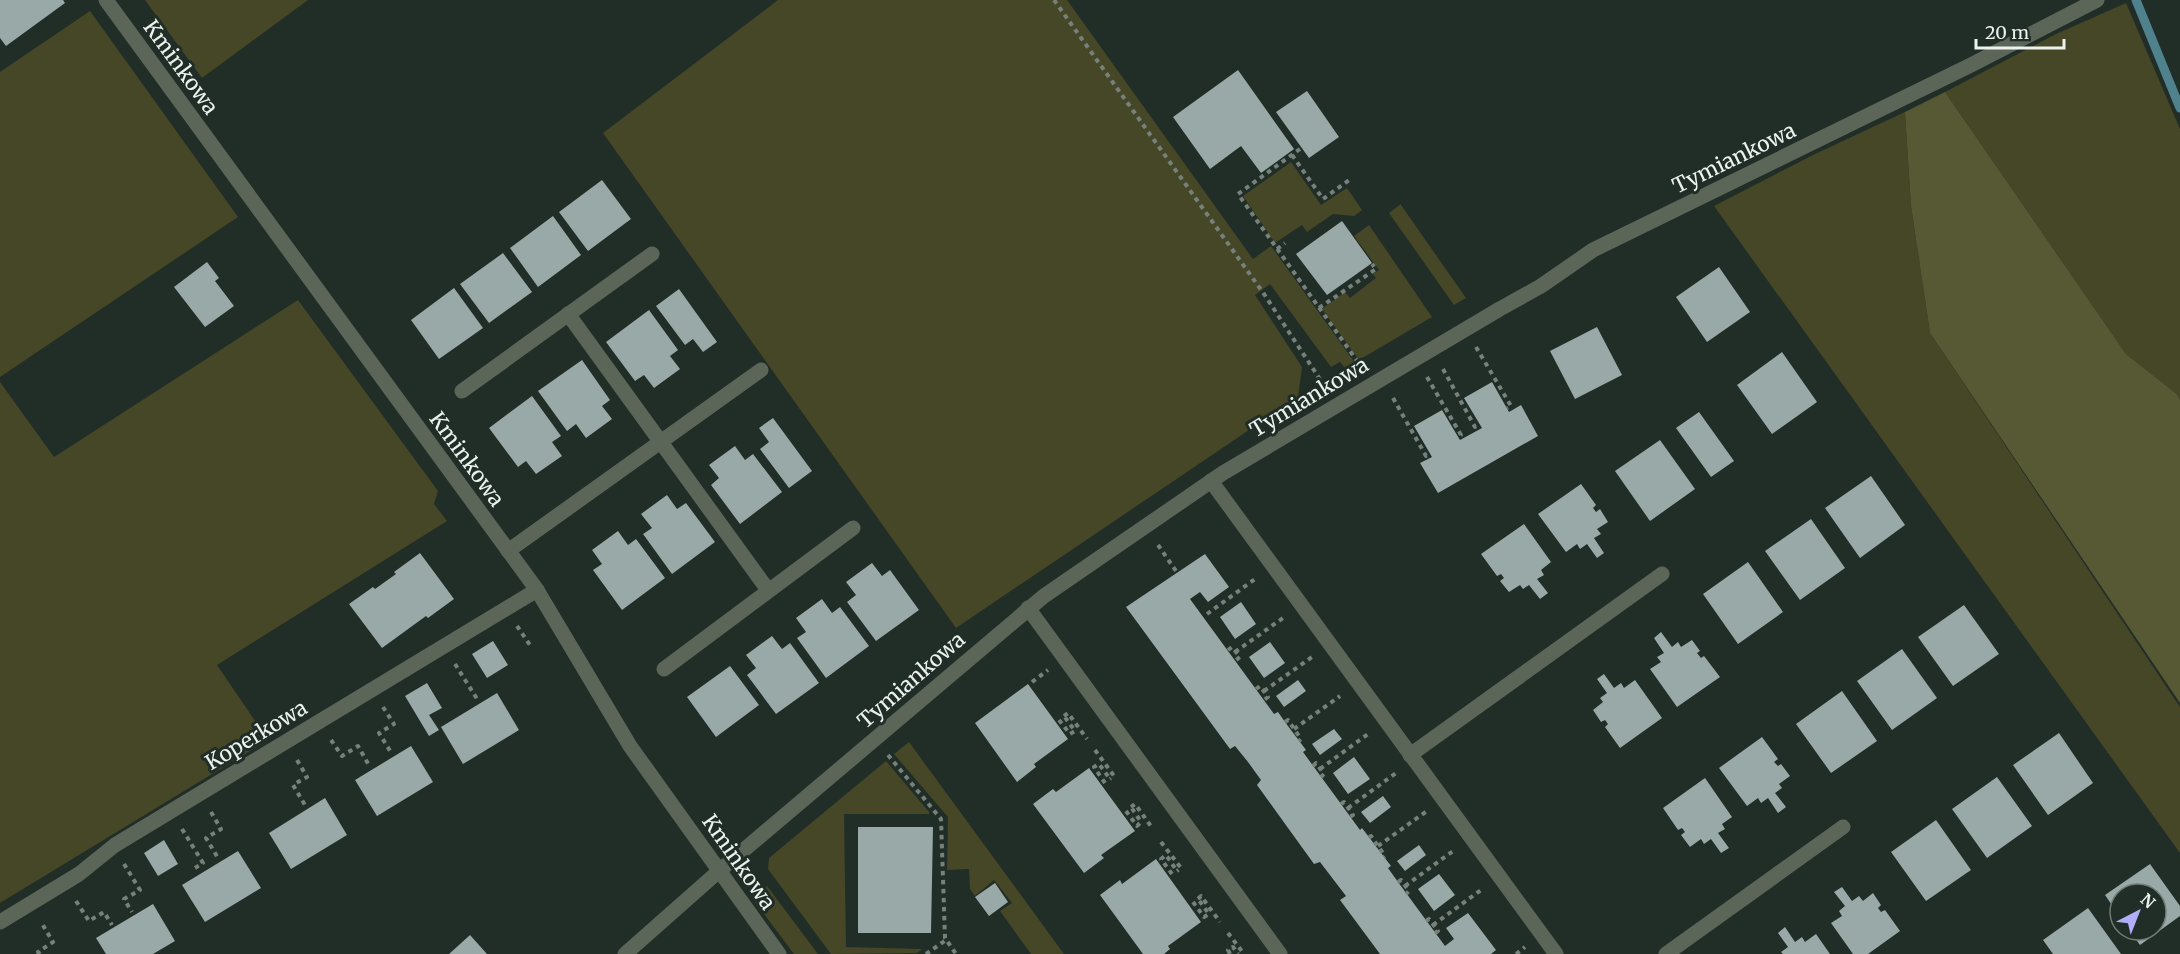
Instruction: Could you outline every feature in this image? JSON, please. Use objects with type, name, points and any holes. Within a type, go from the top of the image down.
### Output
[{"type":"street","name":"Kminkowa","points":[[106,0],[537,590],[630,746],[779,954]]},
{"type":"street","name":"Tymiankowa","points":[[625,954],[1028,608],[1211,482],[1337,405],[1541,286],[1593,250],[1971,65],[2097,0]]},
{"type":"street","points":[[462,391],[652,254]]},
{"type":"street","points":[[568,314],[768,590]]},
{"type":"street","points":[[508,551],[761,370]]},
{"type":"street","points":[[1211,482],[1556,954]]},
{"type":"street","points":[[664,669],[853,528]]},
{"type":"street","points":[[1410,755],[1662,574]]},
{"type":"street","name":"Koperkowa","points":[[0,922],[79,874],[116,845],[537,590]]},
{"type":"street","points":[[1028,608],[1280,954]]},
{"type":"street","points":[[1666,954],[1843,827]]},
{"type":"path","points":[[1054,0],[1264,294],[1337,405]]},
{"type":"path","points":[[1300,149],[1238,194],[1373,384]]},
{"type":"path","points":[[1292,155],[1323,199],[1352,178]]},
{"type":"path","points":[[1277,249],[1285,243]]},
{"type":"path","points":[[1319,308],[1376,269],[1372,264]]},
{"type":"path","points":[[1475,347],[1510,406],[1507,408]]},
{"type":"path","points":[[1441,366],[1475,427],[1479,424]]},
{"type":"path","points":[[1426,375],[1461,435],[1458,437]]},
{"type":"path","points":[[1391,395],[1426,456],[1430,453]]},
{"type":"path","points":[[1154,540],[1176,571]]},
{"type":"path","points":[[1207,614],[1260,575]]},
{"type":"path","points":[[1236,652],[1288,614]]},
{"type":"path","points":[[511,618],[532,648]]},
{"type":"path","points":[[1228,650],[1232,647],[1240,657],[1236,660]]},
{"type":"path","points":[[1264,692],[1317,653]]},
{"type":"path","points":[[452,659],[479,702]]},
{"type":"path","points":[[1032,682],[1053,666]]},
{"type":"path","points":[[1256,689],[1260,686],[1268,697],[1264,700]]},
{"type":"path","points":[[1294,729],[1345,692]]},
{"type":"path","points":[[378,699],[394,724],[379,733],[392,754]]},
{"type":"path","points":[[1059,720],[1070,734],[1075,731],[1064,716],[1068,713],[1087,739]]},
{"type":"path","points":[[1285,722],[1288,720],[1301,739],[1299,741]]},
{"type":"path","points":[[1320,769],[1373,731]]},
{"type":"path","points":[[330,738],[342,756],[358,746],[370,767]]},
{"type":"path","points":[[1095,750],[1114,777],[1110,779],[1099,764],[1094,767],[1105,783]]},
{"type":"path","points":[[291,752],[307,777],[293,785],[305,805]]},
{"type":"path","points":[[885,752],[941,819],[946,940],[956,954]]},
{"type":"path","points":[[1313,765],[1316,763],[1324,774],[1321,777]]},
{"type":"path","points":[[1348,808],[1401,769]]},
{"type":"path","points":[[1341,804],[1344,802],[1353,815],[1350,817]]},
{"type":"path","points":[[206,804],[221,829],[206,838],[218,858]]},
{"type":"path","points":[[1126,811],[1137,826],[1142,822],[1131,807],[1135,804],[1153,829]]},
{"type":"path","points":[[1378,846],[1430,808]]},
{"type":"path","points":[[179,824],[203,863],[195,868]]},
{"type":"path","points":[[1369,837],[1371,836],[1386,855],[1384,856]]},
{"type":"path","points":[[1161,842],[1181,868],[1177,871],[1166,855],[1161,859],[1172,874]]},
{"type":"path","points":[[1405,886],[1459,847]]},
{"type":"path","points":[[119,856],[140,890],[124,899],[132,912]]},
{"type":"path","points":[[1398,882],[1401,880],[1409,891],[1406,894]]},
{"type":"path","points":[[1433,925],[1487,886]]},
{"type":"path","points":[[71,893],[89,921],[104,912],[112,925]]},
{"type":"path","points":[[1193,902],[1204,917],[1209,914],[1197,898],[1201,896],[1220,922]]},
{"type":"path","points":[[36,914],[53,942],[38,952],[39,954]]},
{"type":"path","points":[[1426,921],[1429,919],[1438,931],[1435,933]]},
{"type":"path","points":[[1228,933],[1244,954]]},
{"type":"path","points":[[926,954],[946,940]]},
{"type":"path","points":[[1230,954],[1228,950],[1233,947],[1238,954]]},
{"type":"green space","points":[[145,0],[308,0],[202,78]]},
{"type":"green space","points":[[778,0],[1067,0],[1253,259],[1271,246],[1355,363],[1345,368],[1340,362],[1331,367],[1270,284],[1255,295],[1302,367],[1298,397],[956,628],[603,133]]},
{"type":"green space","points":[[2126,3],[2180,129],[2180,400],[2177,394],[2126,354],[1945,92],[2056,34]]},
{"type":"green space","points":[[90,11],[238,217],[0,377],[0,72]]},
{"type":"green space","points":[[1945,92],[2126,354],[2177,394],[2180,400],[2180,703],[1930,333],[1911,206],[1905,112]]},
{"type":"green space","points":[[1905,112],[1911,206],[1930,333],[2180,707],[2180,853],[1714,206],[1813,155]]},
{"type":"green space","points":[[1291,162],[1321,205],[1347,188],[1362,210],[1354,216],[1333,214],[1307,232],[1302,225],[1275,243],[1243,196]]},
{"type":"green space","points":[[1401,204],[1466,298],[1454,305],[1389,213]]},
{"type":"green space","points":[[1369,225],[1432,317],[1359,360],[1322,309],[1345,292],[1350,298],[1376,278],[1373,274],[1379,270],[1354,236]]},
{"type":"green space","points":[[298,300],[438,491],[434,504],[447,521],[217,665],[268,740],[0,903],[0,382],[54,457]]},
{"type":"green space","points":[[909,742],[1064,954],[1031,954],[1000,911],[1012,903],[994,880],[975,896],[970,889],[969,869],[947,870],[948,817],[894,754]]},
{"type":"green space","points":[[886,761],[929,814],[844,814],[846,947],[922,949],[917,953],[831,954],[768,869],[769,858]]},
{"type":"green space","points":[[767,886],[818,954],[794,954],[752,898]]},
{"type":"building","points":[[0,0],[63,0],[65,3],[6,46],[0,38]]},
{"type":"building","points":[[1238,70],[1294,149],[1261,173],[1241,146],[1210,169],[1173,117]]},
{"type":"building","points":[[1307,91],[1339,137],[1309,158],[1276,112]]},
{"type":"building","points":[[602,180],[631,219],[588,251],[559,212]]},
{"type":"building","points":[[553,216],[581,255],[538,287],[510,248]]},
{"type":"building","points":[[1342,221],[1372,263],[1327,295],[1296,254]]},
{"type":"building","points":[[503,253],[532,292],[489,323],[460,284]]},
{"type":"building","points":[[207,262],[219,278],[215,281],[234,306],[205,327],[174,287]]},
{"type":"building","points":[[1719,267],[1750,312],[1707,342],[1676,297]]},
{"type":"building","points":[[454,288],[483,328],[439,359],[411,320]]},
{"type":"building","points":[[679,289],[717,342],[703,352],[693,339],[685,345],[656,306]]},
{"type":"building","points":[[649,310],[678,350],[670,356],[680,369],[654,388],[644,375],[635,381],[606,342]]},
{"type":"building","points":[[1597,327],[1622,375],[1575,399],[1550,351]]},
{"type":"building","points":[[1782,352],[1817,402],[1772,434],[1737,385]]},
{"type":"building","points":[[582,360],[610,400],[602,406],[612,419],[586,438],[576,424],[567,431],[538,391]]},
{"type":"building","points":[[1492,382],[1509,412],[1521,405],[1538,436],[1438,493],[1420,463],[1432,457],[1414,426],[1442,410],[1460,440],[1482,428],[1464,398]]},
{"type":"building","points":[[532,396],[561,436],[552,442],[562,456],[536,474],[526,461],[518,467],[489,428]]},
{"type":"building","points":[[1699,412],[1734,461],[1711,477],[1676,428]]},
{"type":"building","points":[[773,418],[812,471],[789,488],[760,449],[769,442],[759,428]]},
{"type":"building","points":[[1660,440],[1695,489],[1650,521],[1615,471]]},
{"type":"building","points":[[735,446],[745,460],[753,454],[782,492],[740,524],[711,485],[719,478],[709,465]]},
{"type":"building","points":[[1871,476],[1905,525],[1860,558],[1825,508]]},
{"type":"building","points":[[1581,484],[1596,505],[1593,508],[1596,512],[1600,509],[1608,522],[1597,529],[1601,534],[1594,538],[1604,553],[1597,558],[1587,544],[1580,549],[1577,544],[1566,552],[1538,514]]},
{"type":"building","points":[[667,495],[677,509],[686,503],[715,542],[672,574],[643,534],[652,528],[641,514]]},
{"type":"building","points":[[1811,519],[1845,568],[1800,600],[1765,551]]},
{"type":"building","points":[[1524,524],[1551,562],[1541,570],[1544,575],[1537,579],[1548,593],[1540,599],[1529,585],[1523,589],[1520,585],[1509,592],[1500,581],[1504,578],[1501,574],[1497,576],[1481,554]]},
{"type":"building","points":[[618,531],[628,545],[636,539],[665,578],[622,610],[593,570],[602,564],[592,550]]},
{"type":"building","points":[[420,553],[454,599],[382,648],[349,604],[396,574],[394,572]]},
{"type":"building","points":[[1205,554],[1229,587],[1208,602],[1200,592],[1190,599],[1274,714],[1278,712],[1306,750],[1303,752],[1360,830],[1362,828],[1391,866],[1388,868],[1445,946],[1454,939],[1446,928],[1468,913],[1496,950],[1491,954],[1380,954],[1340,900],[1346,896],[1320,862],[1314,864],[1257,785],[1261,780],[1248,762],[1235,746],[1230,749],[1126,607]]},
{"type":"building","points":[[1748,562],[1783,612],[1738,644],[1703,594]]},
{"type":"building","points":[[872,563],[882,576],[890,570],[919,610],[876,641],[847,602],[856,595],[846,582]]},
{"type":"building","points":[[822,599],[832,613],[840,607],[869,646],[826,678],[797,638],[806,632],[796,618]]},
{"type":"building","points":[[1241,602],[1256,624],[1235,639],[1220,617]]},
{"type":"building","points":[[1964,605],[1999,654],[1953,686],[1918,637]]},
{"type":"building","points":[[1661,632],[1672,647],[1678,642],[1681,647],[1692,640],[1700,651],[1697,653],[1701,658],[1704,656],[1720,677],[1677,707],[1650,669],[1661,662],[1657,657],[1664,653],[1654,638]]},
{"type":"building","points":[[772,636],[782,649],[790,643],[819,683],[776,714],[747,675],[756,668],[746,655]]},
{"type":"building","points":[[493,641],[508,665],[487,678],[472,654]]},
{"type":"building","points":[[1270,642],[1285,663],[1264,678],[1249,657]]},
{"type":"building","points":[[1902,649],[1937,698],[1892,730],[1857,681]]},
{"type":"building","points":[[730,666],[759,705],[716,737],[687,697]]},
{"type":"building","points":[[1604,674],[1614,688],[1621,683],[1624,688],[1635,680],[1662,718],[1620,748],[1605,727],[1608,724],[1605,720],[1601,722],[1593,710],[1603,702],[1600,698],[1607,693],[1597,679]]},
{"type":"building","points":[[1298,680],[1306,691],[1284,707],[1276,696]]},
{"type":"building","points":[[427,683],[442,708],[429,715],[439,730],[429,736],[405,696]]},
{"type":"building","points":[[1028,684],[1068,739],[1034,764],[1036,767],[1017,782],[975,723]]},
{"type":"building","points":[[1842,691],[1877,741],[1831,773],[1796,724]]},
{"type":"building","points":[[497,693],[519,730],[463,764],[441,727]]},
{"type":"building","points":[[1334,729],[1342,739],[1320,755],[1312,744]]},
{"type":"building","points":[[2059,733],[2093,783],[2048,815],[2013,765]]},
{"type":"building","points":[[1762,737],[1778,759],[1774,762],[1778,766],[1781,764],[1790,776],[1779,784],[1782,788],[1775,793],[1786,807],[1778,813],[1768,798],[1761,803],[1758,798],[1747,806],[1719,768]]},
{"type":"building","points":[[411,746],[433,782],[377,816],[355,780]]},
{"type":"building","points":[[1354,757],[1370,779],[1348,794],[1333,773]]},
{"type":"building","points":[[1089,768],[1135,831],[1101,855],[1104,858],[1084,873],[1033,804],[1053,789],[1056,792]]},
{"type":"building","points":[[1997,777],[2032,826],[1987,858],[1952,809]]},
{"type":"building","points":[[1705,778],[1732,817],[1722,824],[1725,829],[1718,833],[1729,848],[1721,853],[1711,839],[1704,844],[1701,839],[1690,847],[1681,835],[1685,832],[1682,828],[1678,830],[1663,808]]},
{"type":"building","points":[[1383,796],[1391,807],[1370,823],[1361,812]]},
{"type":"building","points":[[325,798],[347,835],[291,869],[269,833]]},
{"type":"building","points":[[1936,820],[1971,870],[1926,901],[1891,852]]},
{"type":"building","points":[[858,827],[933,827],[931,933],[858,933]]},
{"type":"building","points":[[164,840],[178,864],[158,876],[144,853]]},
{"type":"building","points":[[1419,845],[1426,855],[1405,871],[1397,861]]},
{"type":"building","points":[[238,851],[261,888],[205,922],[182,885]]},
{"type":"building","points":[[1156,859],[1201,922],[1168,946],[1170,949],[1164,954],[1143,954],[1100,895],[1120,880],[1122,884]]},
{"type":"building","points":[[2150,864],[2163,882],[2124,882]]},
{"type":"building","points":[[1439,874],[1455,895],[1434,911],[1418,889]]},
{"type":"building","points":[[995,883],[1008,902],[989,916],[975,897]]},
{"type":"building","points":[[1842,887],[1852,901],[1859,896],[1863,901],[1873,893],[1881,905],[1878,908],[1881,912],[1885,910],[1900,931],[1868,954],[1853,954],[1831,923],[1842,916],[1839,911],[1845,906],[1834,892]]},
{"type":"building","points":[[2168,889],[2180,906],[2180,916],[2168,925]]},
{"type":"building","points":[[153,904],[175,941],[153,954],[106,954],[96,938]]},
{"type":"building","points":[[2088,908],[2108,936],[2108,942],[2112,942],[2121,954],[2053,954],[2043,940]]},
{"type":"building","points":[[1785,927],[1795,942],[1802,937],[1805,942],[1816,934],[1830,954],[1783,954],[1781,952],[1788,947],[1778,933]]},
{"type":"building","points":[[470,935],[487,954],[449,954]]},
{"type":"waterway","points":[[2136,0],[2180,108]]}]
